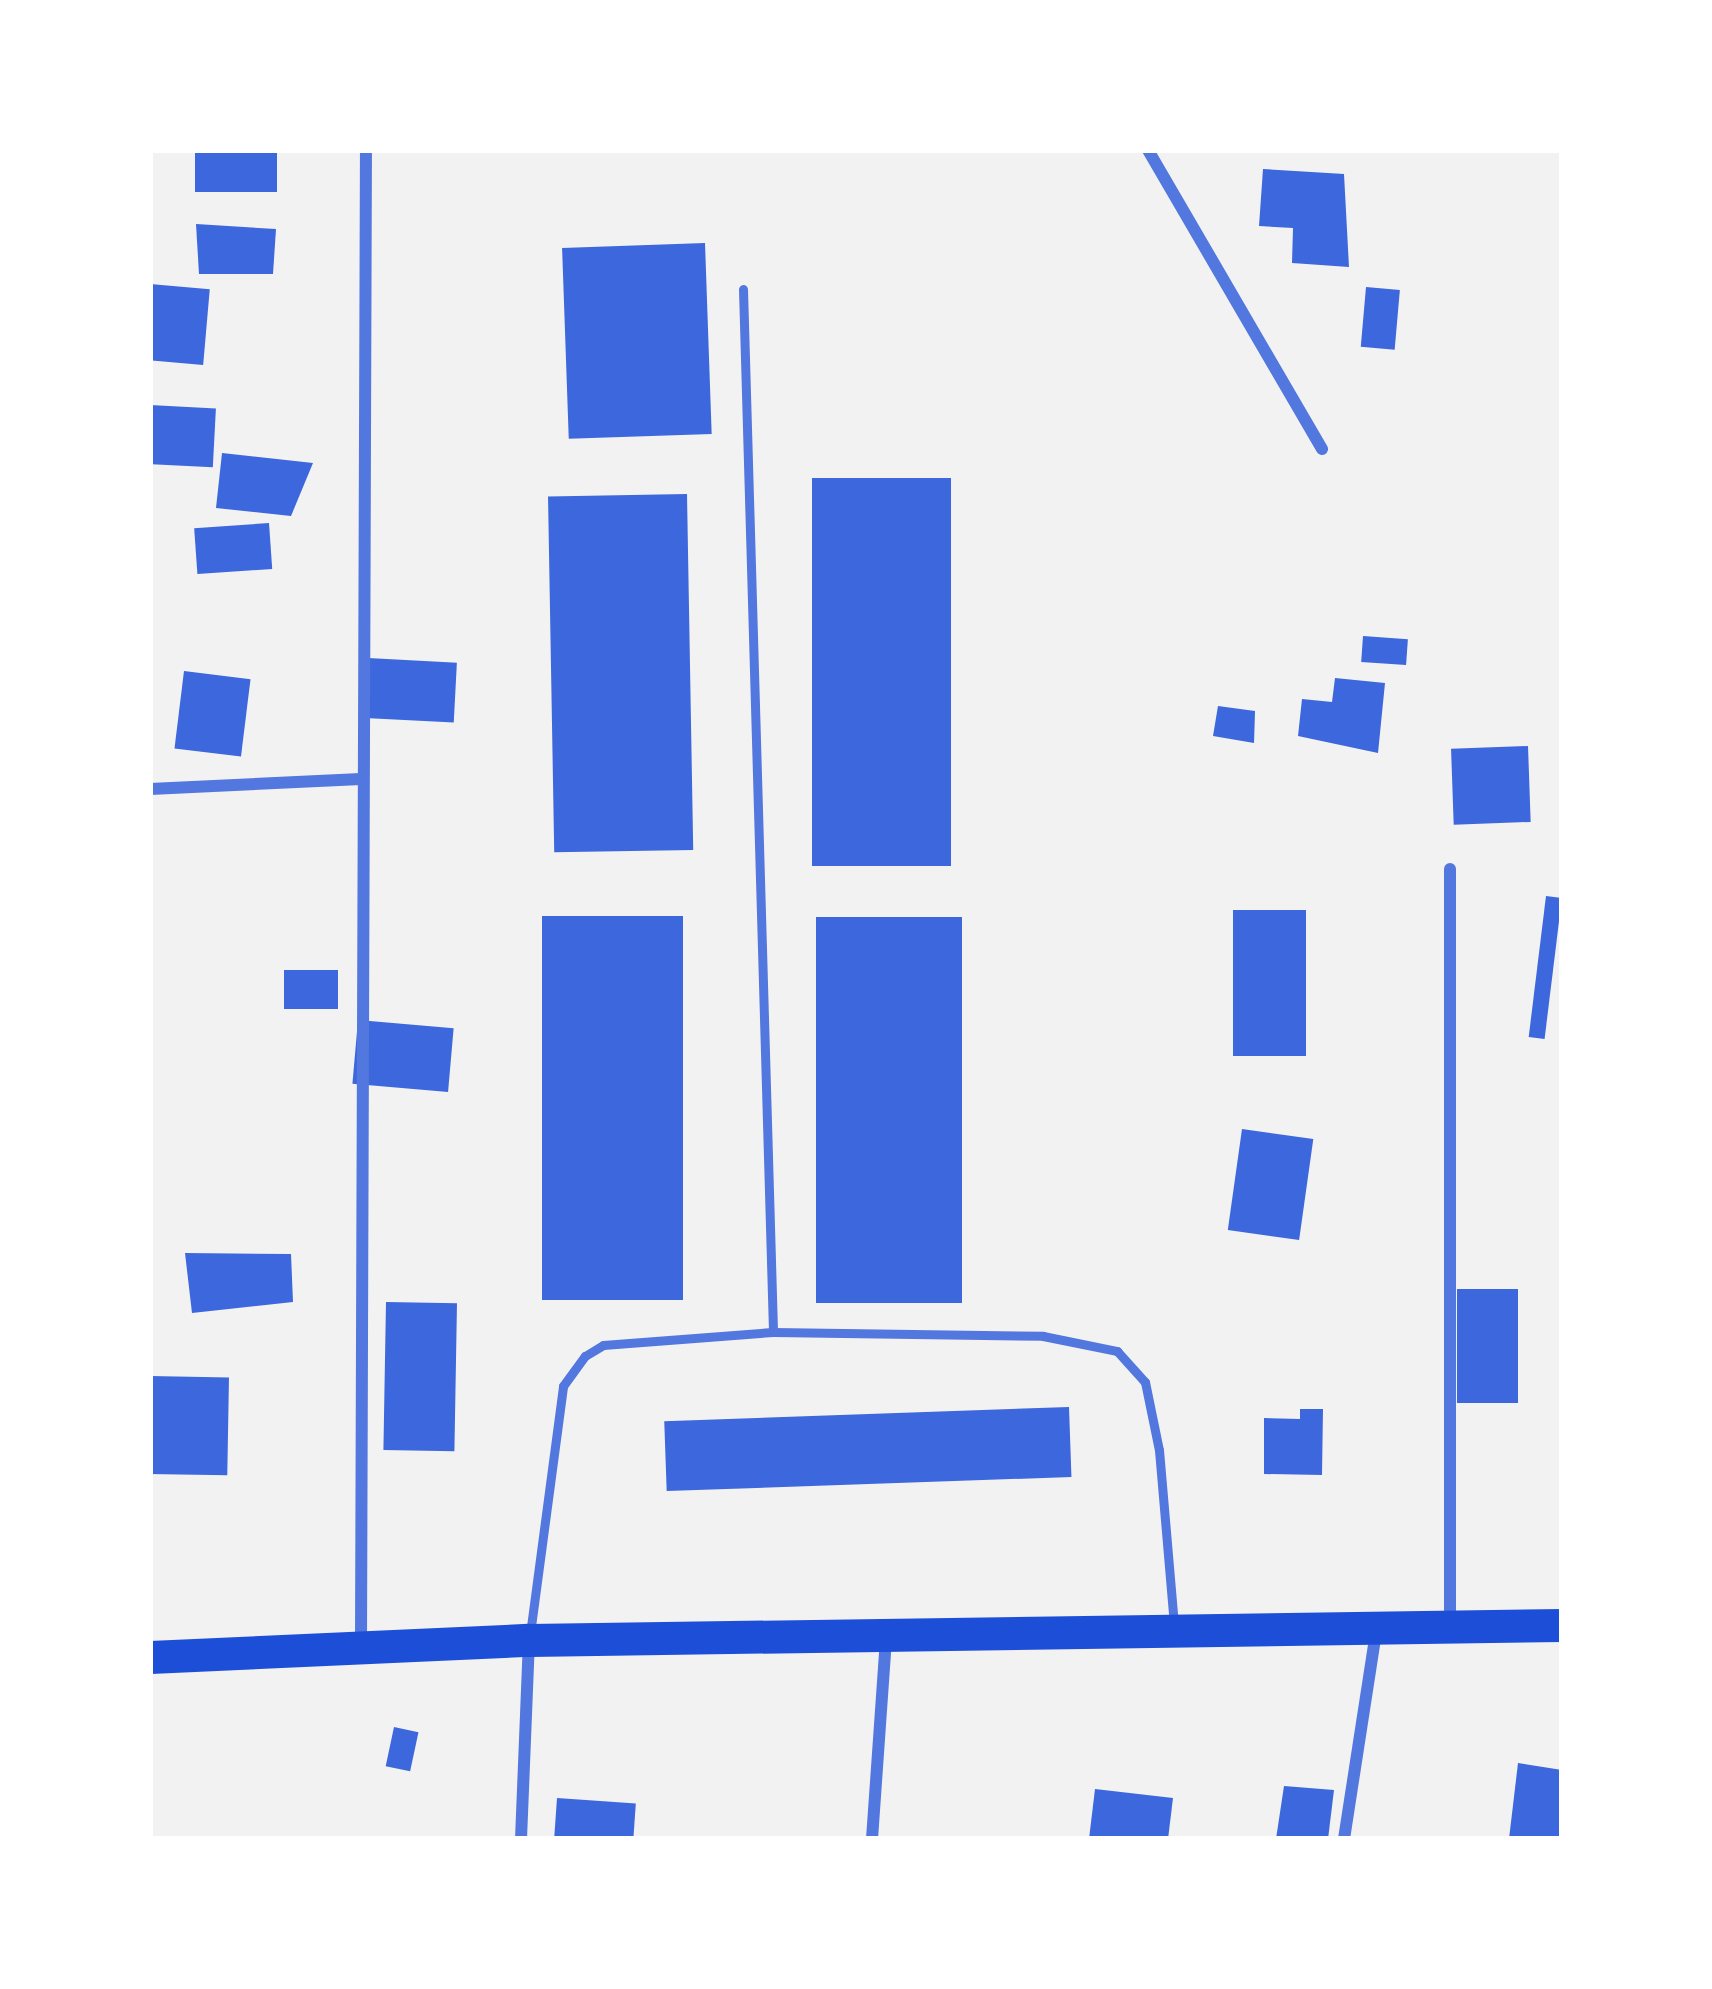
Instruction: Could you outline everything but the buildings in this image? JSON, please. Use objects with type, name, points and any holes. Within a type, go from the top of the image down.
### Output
[{"type":"highway","points":[[150,1658],[529,1640],[1562,1625]]},
{"type":"street","points":[[362,1651],[366,150]]},
{"type":"street","points":[[1148,150],[1322,449]]},
{"type":"street","points":[[150,789],[361,779]]},
{"type":"street","points":[[1450,869],[1450,1629]]},
{"type":"street","points":[[1344,1839],[1376,1627]]},
{"type":"street","points":[[872,1839],[886,1636]]},
{"type":"street","points":[[521,1839],[529,1640]]},
{"type":"lane","points":[[743,289],[773,1332]]},
{"type":"lane","points":[[529,1640],[563,1386],[585,1356],[603,1345],[773,1332],[1022,1335],[1118,1351],[1145,1382],[1160,1450],[1174,1628]]}]
